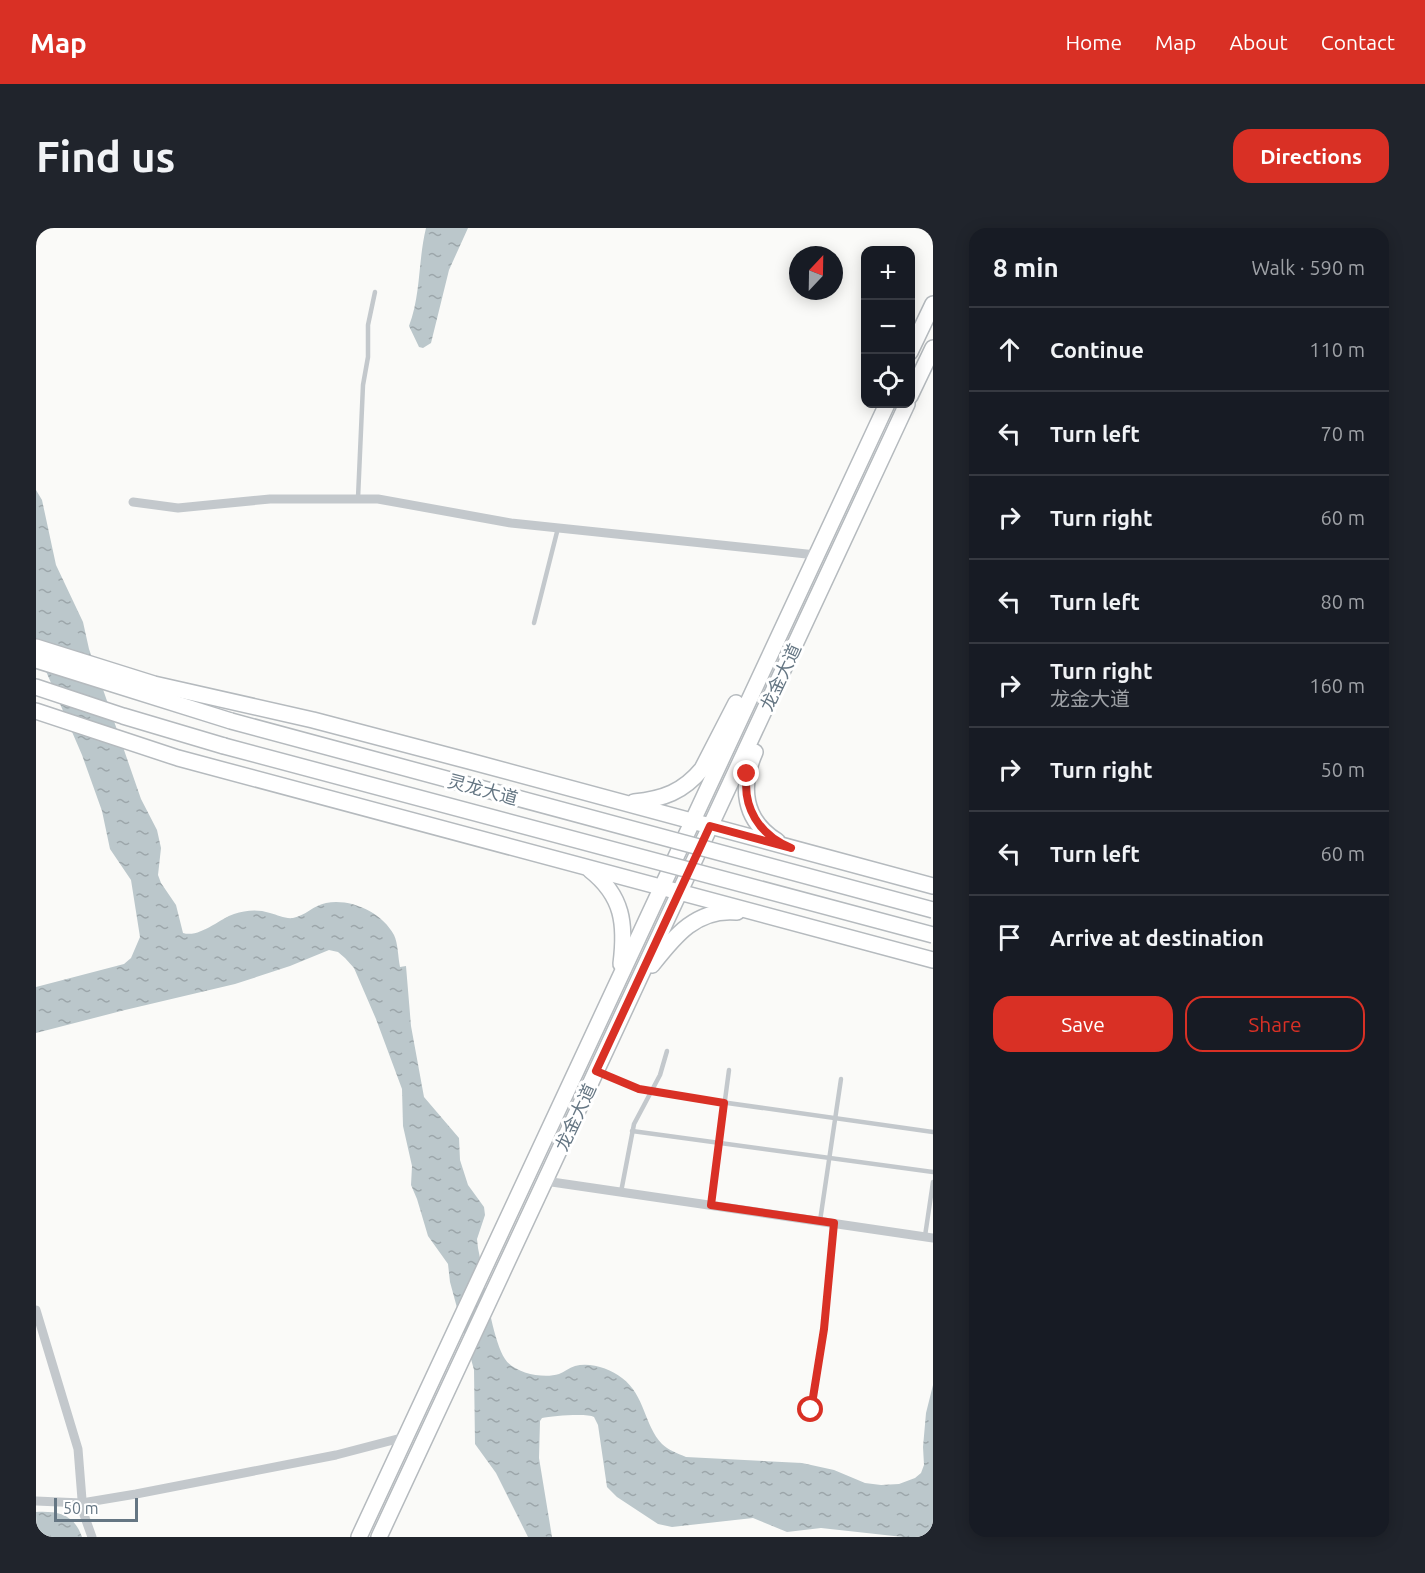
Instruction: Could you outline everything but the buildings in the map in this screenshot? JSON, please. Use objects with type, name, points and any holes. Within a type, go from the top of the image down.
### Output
[{"type":"main road","points":[[915,342],[933,304]]},
{"type":"main road","points":[[915,386],[933,348]]},
{"type":"main road","name":"龙金大道","points":[[359,1537],[885,408]]},
{"type":"main road","name":"龙金大道","points":[[379,1537],[905,408]]},
{"type":"main road","points":[[625,803],[667,797],[695,778],[702,769],[751,674],[779,635]]},
{"type":"main road","points":[[791,848],[774,840],[755,819],[748,801],[745,783],[748,767],[791,674],[799,636]]},
{"type":"main road","points":[[36,647],[154,684],[335,726],[933,886]]},
{"type":"main road","name":"灵龙大道","points":[[36,660],[231,721],[933,910]]},
{"type":"main road","name":"灵龙大道","points":[[36,687],[224,746],[933,935]]},
{"type":"main road","points":[[36,711],[167,755],[933,960]]},
{"type":"main road","points":[[582,866],[604,882],[622,916],[623,944],[619,979]]},
{"type":"main road","points":[[636,986],[675,936],[692,923],[732,911],[760,914]]},
{"type":"street","points":[[134,502],[178,508],[270,499],[378,499],[511,523],[816,555]]},
{"type":"street","points":[[545,1181],[929,1237]]},
{"type":"street","points":[[36,1310],[78,1449],[82,1503],[92,1537]]},
{"type":"street","points":[[36,1501],[82,1503],[336,1455],[405,1437]]},
{"type":"lane","points":[[358,500],[363,385],[368,357],[368,326],[375,292]]},
{"type":"lane","points":[[534,622],[558,528]]},
{"type":"lane","points":[[621,1192],[632,1131],[637,1116],[660,1075],[667,1051]]},
{"type":"lane","points":[[711,1205],[729,1070]]},
{"type":"lane","points":[[596,1071],[639,1089],[933,1132]]},
{"type":"lane","points":[[820,1221],[841,1079]]},
{"type":"lane","points":[[632,1131],[933,1172]]},
{"type":"lane","points":[[929,1237],[933,1182]]},
{"type":"lane","points":[[811,1410],[824,1329],[834,1223]]},
{"type":"water","points":[[426,228],[468,228],[449,270],[431,343],[423,348],[419,347],[409,326],[416,302]]},
{"type":"water","points":[[36,490],[42,500],[56,565],[83,622],[89,649],[141,799],[157,830],[161,848],[158,875],[176,905],[183,933],[203,931],[228,916],[252,910],[293,918],[322,904],[335,902],[355,905],[374,913],[394,935],[400,967],[406,966],[411,1026],[424,1097],[459,1138],[460,1160],[468,1185],[484,1207],[485,1215],[477,1239],[478,1248],[492,1322],[500,1349],[509,1364],[529,1374],[545,1376],[559,1374],[581,1365],[600,1367],[612,1372],[630,1385],[640,1401],[651,1428],[662,1444],[686,1457],[802,1463],[834,1470],[865,1483],[881,1485],[899,1484],[921,1473],[924,1465],[926,1413],[933,1385],[933,1537],[903,1537],[821,1528],[787,1532],[753,1518],[672,1527],[658,1524],[617,1497],[607,1487],[598,1425],[594,1417],[577,1415],[547,1417],[540,1421],[539,1458],[552,1537],[528,1537],[496,1473],[475,1444],[474,1370],[450,1282],[448,1264],[428,1236],[411,1185],[412,1166],[403,1126],[402,1089],[354,968],[338,952],[329,950],[235,984],[36,1033],[36,987],[124,964],[131,958],[140,937],[131,880],[110,849],[102,811],[82,755],[36,648]]},
{"type":"water","points":[[36,1512],[58,1513],[70,1519],[79,1529],[82,1537],[37,1537]]},
{"type":"route","points":[[747,774],[746,792],[750,810],[755,819],[774,840],[791,848],[710,826],[596,1071],[639,1089],[724,1103],[711,1205],[834,1223],[824,1329],[811,1410]]}]
